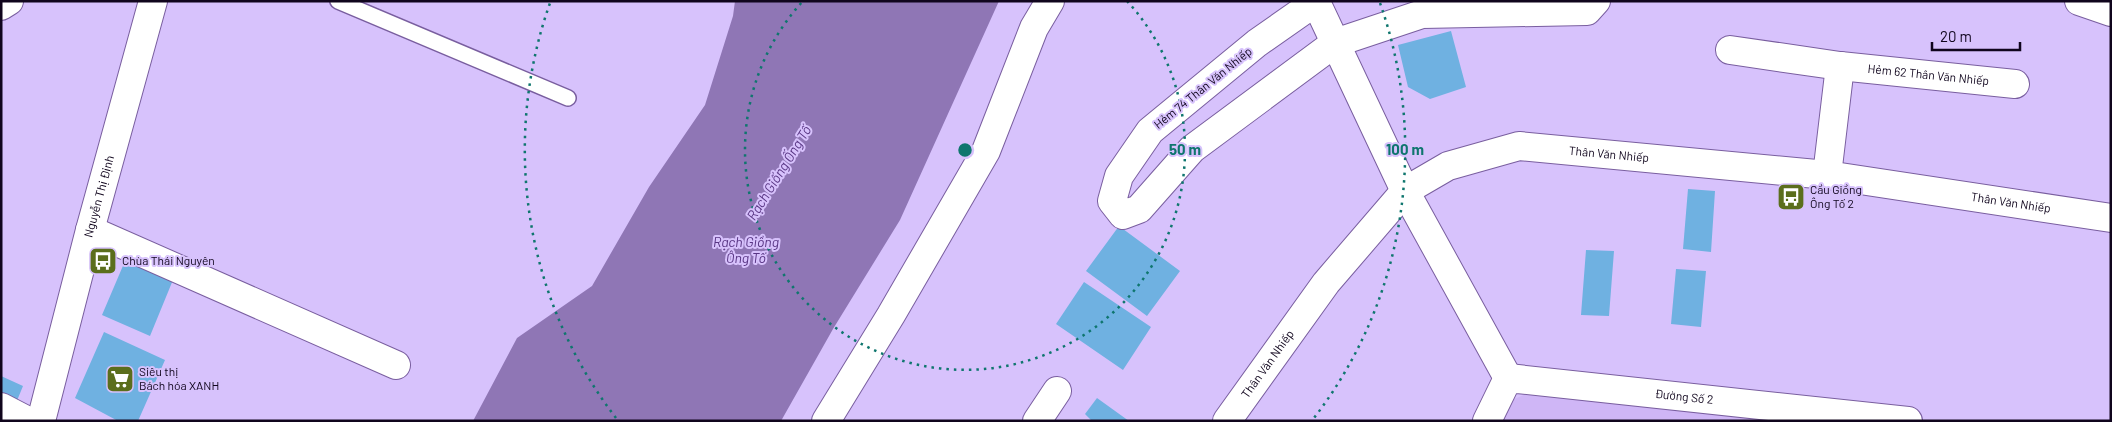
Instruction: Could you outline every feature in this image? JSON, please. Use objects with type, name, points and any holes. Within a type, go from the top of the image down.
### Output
[{"type":"street","points":[[1,6],[9,1]]},
{"type":"street","name":"Nguyễn Thị Định","points":[[41,421],[90,230],[153,1]]},
{"type":"street","points":[[826,421],[891,315],[986,151],[1034,28],[1050,1]]},
{"type":"street","name":"Hẻm 74 Thân Văn Nhiếp","points":[[1508,378],[1405,191],[1336,43],[1316,1],[1257,44],[1150,131],[1119,176],[1112,202],[1123,215],[1139,209],[1192,149],[1336,43],[1422,14],[1587,11],[1596,1]]},
{"type":"street","points":[[2079,1],[2111,12]]},
{"type":"street","name":"Hẻm 62 Thân Văn Nhiếp","points":[[1730,50],[1840,66],[2015,84]]},
{"type":"street","points":[[1827,175],[1840,66]]},
{"type":"street","name":"Thân Văn Nhiếp","points":[[1227,421],[1326,283],[1405,191],[1448,166],[1519,146],[1827,175],[2111,218]]},
{"type":"street","points":[[90,230],[396,365]]},
{"type":"street","points":[[1487,421],[1508,378]]},
{"type":"street","name":"Đường Số 2","points":[[1508,378],[1908,421]]},
{"type":"street","points":[[1037,421],[1057,391]]},
{"type":"street","points":[[1,407],[28,421]]},
{"type":"lane","points":[[338,1],[568,98]]},
{"type":"shaded area","points":[[1531,392],[1800,421],[1502,421],[1512,400]]},
{"type":"water","name":"Rạch Giồng Ông Tố","points":[[735,1],[999,1],[900,220],[833,329],[781,421],[473,421],[517,338],[592,286],[649,187],[705,105],[733,16]]},
{"type":"building","points":[[1451,31],[1466,87],[1430,99],[1408,87],[1398,45]]},
{"type":"building","points":[[1688,189],[1715,191],[1711,252],[1683,249]]},
{"type":"building","points":[[1119,226],[1180,271],[1147,316],[1086,271]]},
{"type":"building","points":[[1586,250],[1614,251],[1609,316],[1581,315]]},
{"type":"building","points":[[128,254],[175,275],[150,336],[102,315]]},
{"type":"building","points":[[1676,269],[1706,271],[1701,327],[1671,324]]},
{"type":"building","points":[[1084,282],[1151,327],[1123,370],[1056,324]]},
{"type":"building","name":"Siêu thị Bách hóa XANH","points":[[104,332],[165,360],[138,421],[118,421],[75,398]]},
{"type":"building","points":[[1,376],[23,386],[14,408],[1,402]]},
{"type":"building","points":[[1097,398],[1129,421],[1092,421],[1085,414]]},
{"type":"place","name":"Cầu Giồng Ông Tố 2","points":[[1791,197]]},
{"type":"place","name":"Chùa Thái Nguyên","points":[[103,261]]},
{"type":"place","name":"Siêu thị Bách hóa XANH","points":[[120,379]]},
{"type":"water label","name":"Rạch Giống Ống Tố","points":[[779,173]]}]
